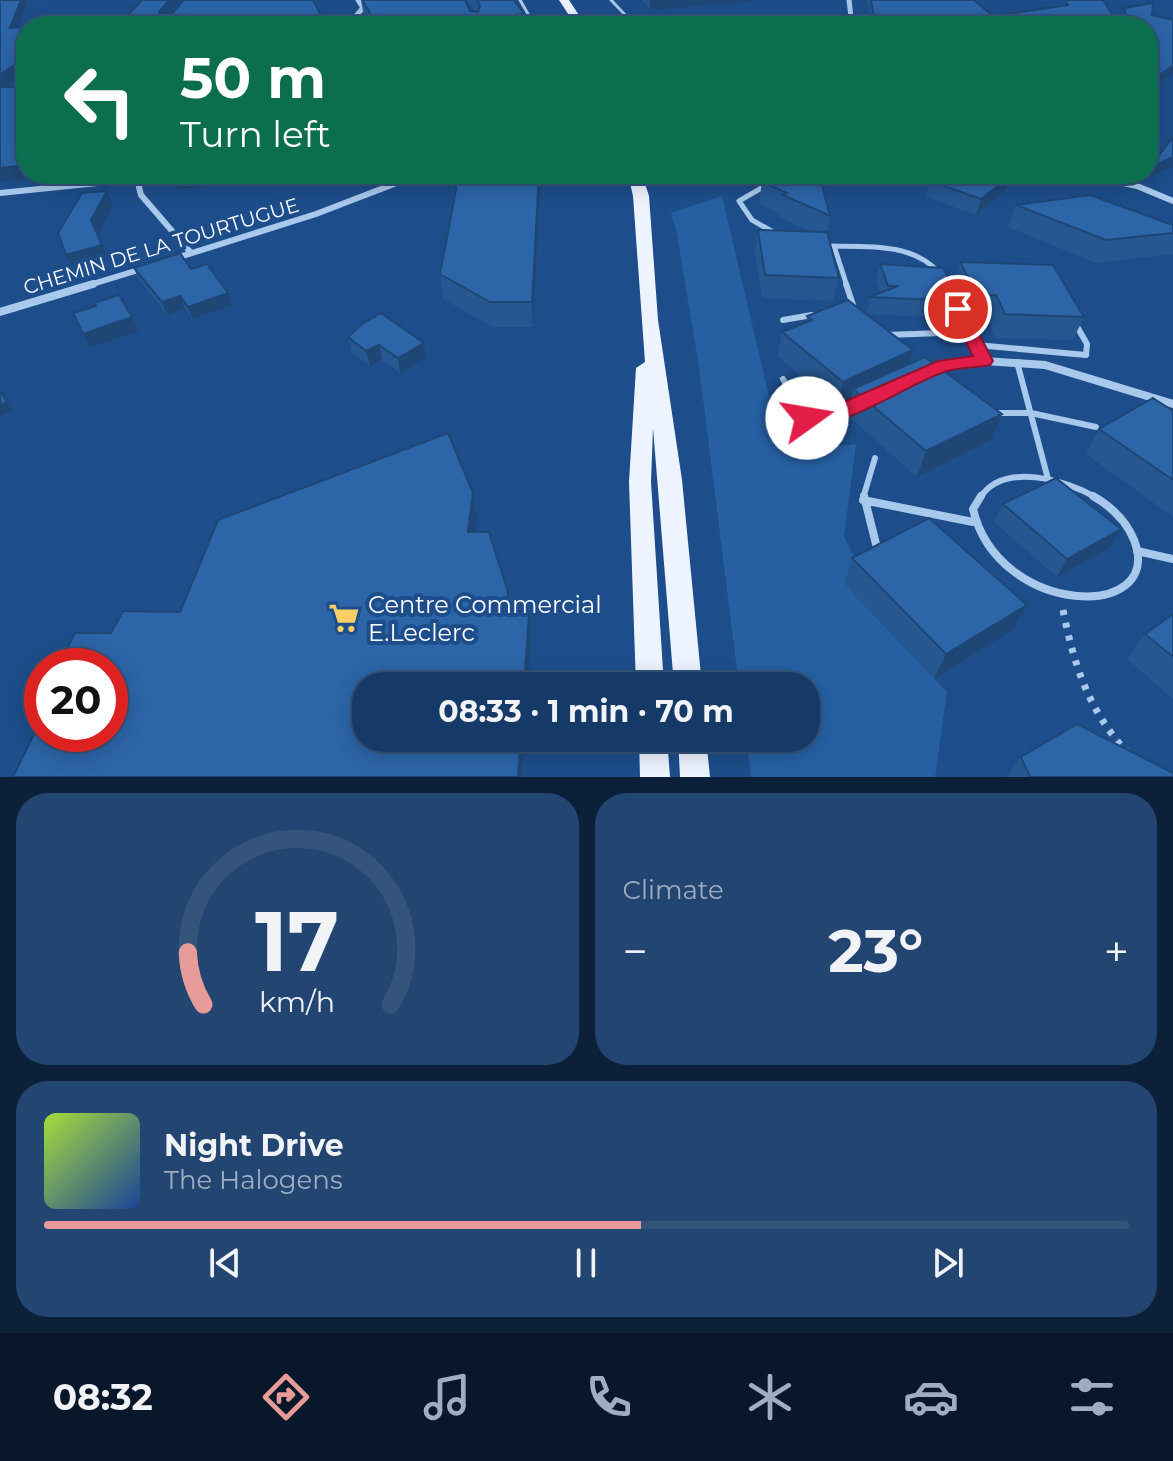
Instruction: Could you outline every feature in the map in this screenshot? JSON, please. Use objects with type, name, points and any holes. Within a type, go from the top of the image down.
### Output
[{"type":"main road","points":[[638,184],[649,320],[671,480],[687,672]]},
{"type":"main road","points":[[649,320],[640,482],[649,672]]},
{"type":"main road","points":[[654,752],[655,777]]},
{"type":"main road","points":[[693,752],[695,777]]},
{"type":"street","points":[[356,16],[363,8],[358,0]]},
{"type":"street","points":[[0,193],[73,184]]},
{"type":"street","points":[[139,184],[141,195],[191,253]]},
{"type":"street","name":"CHEMIN DE LA TOURTUGUE","points":[[162,262],[316,214],[394,184]]},
{"type":"street","points":[[1128,184],[1173,201]]},
{"type":"street","name":"CHEMIN DE LA TOURTUGUE","points":[[0,312],[147,267]]},
{"type":"street","points":[[984,361],[1017,362],[1071,371],[1173,404]]},
{"type":"lane","points":[[611,0],[626,16]]},
{"type":"lane","points":[[768,184],[739,201],[752,220],[777,234]]},
{"type":"lane","points":[[811,245],[913,253],[934,263],[941,277]]},
{"type":"lane","points":[[834,246],[856,313],[864,322]]},
{"type":"lane","points":[[925,372],[944,365],[984,361],[955,304]]},
{"type":"lane","points":[[843,314],[856,313]]},
{"type":"lane","points":[[976,345],[1086,355],[1087,344],[1070,314]]},
{"type":"lane","points":[[783,320],[820,315]]},
{"type":"lane","points":[[890,345],[879,336],[969,332]]},
{"type":"lane","points":[[1017,362],[1048,479]]},
{"type":"lane","points":[[783,379],[816,433]]},
{"type":"lane","points":[[807,418],[836,413],[861,401]]},
{"type":"lane","points":[[986,413],[1031,413],[1096,427]]},
{"type":"lane","points":[[875,458],[863,500],[877,548]]},
{"type":"lane","points":[[1013,477],[1048,479],[1076,488],[1102,503],[1129,529],[1137,551],[1136,571],[1129,582],[1100,595],[1060,593],[1019,577],[988,551],[973,522],[973,509],[986,488],[1013,477]]},
{"type":"lane","points":[[863,500],[973,522]]},
{"type":"lane","points":[[1137,551],[1173,559]]},
{"type":"path","points":[[1060,593],[1077,679],[1105,730],[1127,752],[1139,757]]},
{"type":"shaded area","points":[[722,196],[782,452],[856,444],[844,536],[858,565],[852,592],[947,692],[935,777],[751,777],[748,752],[820,752],[820,672],[737,672],[699,367],[671,213]]},
{"type":"building","points":[[0,0],[21,0],[10,28],[16,28],[16,63],[0,75]]},
{"type":"building","points":[[142,0],[169,0],[159,12],[160,16],[127,16]]},
{"type":"building","points":[[184,0],[313,0],[322,16],[194,16],[170,16]]},
{"type":"building","points":[[362,0],[465,0],[470,11],[478,12],[480,6],[477,0],[514,0],[524,14],[514,16],[372,16]]},
{"type":"building","points":[[871,0],[974,0],[993,16],[874,16]]},
{"type":"building","points":[[1064,0],[1103,0],[1113,16],[993,16],[1068,5]]},
{"type":"building","points":[[1153,3],[1152,15],[1156,16],[1125,16],[1125,8]]},
{"type":"building","points":[[1158,16],[1173,20],[1173,66],[1158,76]]},
{"type":"building","points":[[0,87],[16,87],[16,166],[0,168]]},
{"type":"building","points":[[1173,137],[1173,157],[1158,164],[1158,156]]},
{"type":"building","points":[[457,184],[538,184],[532,302],[490,302],[440,274]]},
{"type":"building","points":[[767,184],[822,184],[830,216],[783,195],[787,193]]},
{"type":"building","points":[[938,184],[1000,184],[981,199]]},
{"type":"building","points":[[107,191],[91,220],[102,245],[66,255],[58,233],[82,193]]},
{"type":"building","points":[[1090,195],[1173,225],[1173,233],[1106,240],[1016,205]]},
{"type":"building","points":[[758,230],[827,232],[839,278],[765,275]]},
{"type":"building","points":[[180,253],[191,269],[207,264],[228,293],[188,307],[180,296],[162,302],[134,268]]},
{"type":"building","points":[[960,262],[1053,265],[1084,317],[1005,314],[996,295],[977,295]]},
{"type":"building","points":[[880,264],[943,268],[961,301],[870,297],[898,286],[888,286]]},
{"type":"building","points":[[119,295],[132,317],[83,334],[73,313]]},
{"type":"building","points":[[848,300],[913,350],[843,382],[782,332],[812,320],[807,316]]},
{"type":"building","points":[[381,313],[424,343],[398,358],[379,345],[366,351],[348,337]]},
{"type":"building","points":[[925,357],[1002,414],[926,451],[853,389]]},
{"type":"building","points":[[0,390],[7,402],[0,405]]},
{"type":"building","points":[[1153,398],[1173,411],[1173,480],[1099,429]]},
{"type":"building","name":"Centre Commercial E.Leclerc","points":[[448,433],[473,493],[468,532],[489,532],[508,592],[505,615],[529,615],[525,672],[352,672],[352,752],[520,752],[518,777],[13,777],[25,752],[128,752],[128,648],[67,648],[75,633],[111,633],[123,611],[180,612],[218,520]]},
{"type":"building","points":[[1056,478],[1121,529],[1067,559],[1003,504]]},
{"type":"building","points":[[929,518],[1027,605],[946,654],[852,558]]},
{"type":"building","points":[[1173,614],[1173,657],[1145,634]]},
{"type":"building","points":[[1077,724],[1173,773],[1173,777],[1030,777],[1021,757]]},
{"type":"place","name":"Centre Commercial E.Leclerc","points":[[344,618]]},
{"type":"route","points":[[807,418],[836,413],[944,365],[984,361],[958,309]]}]
